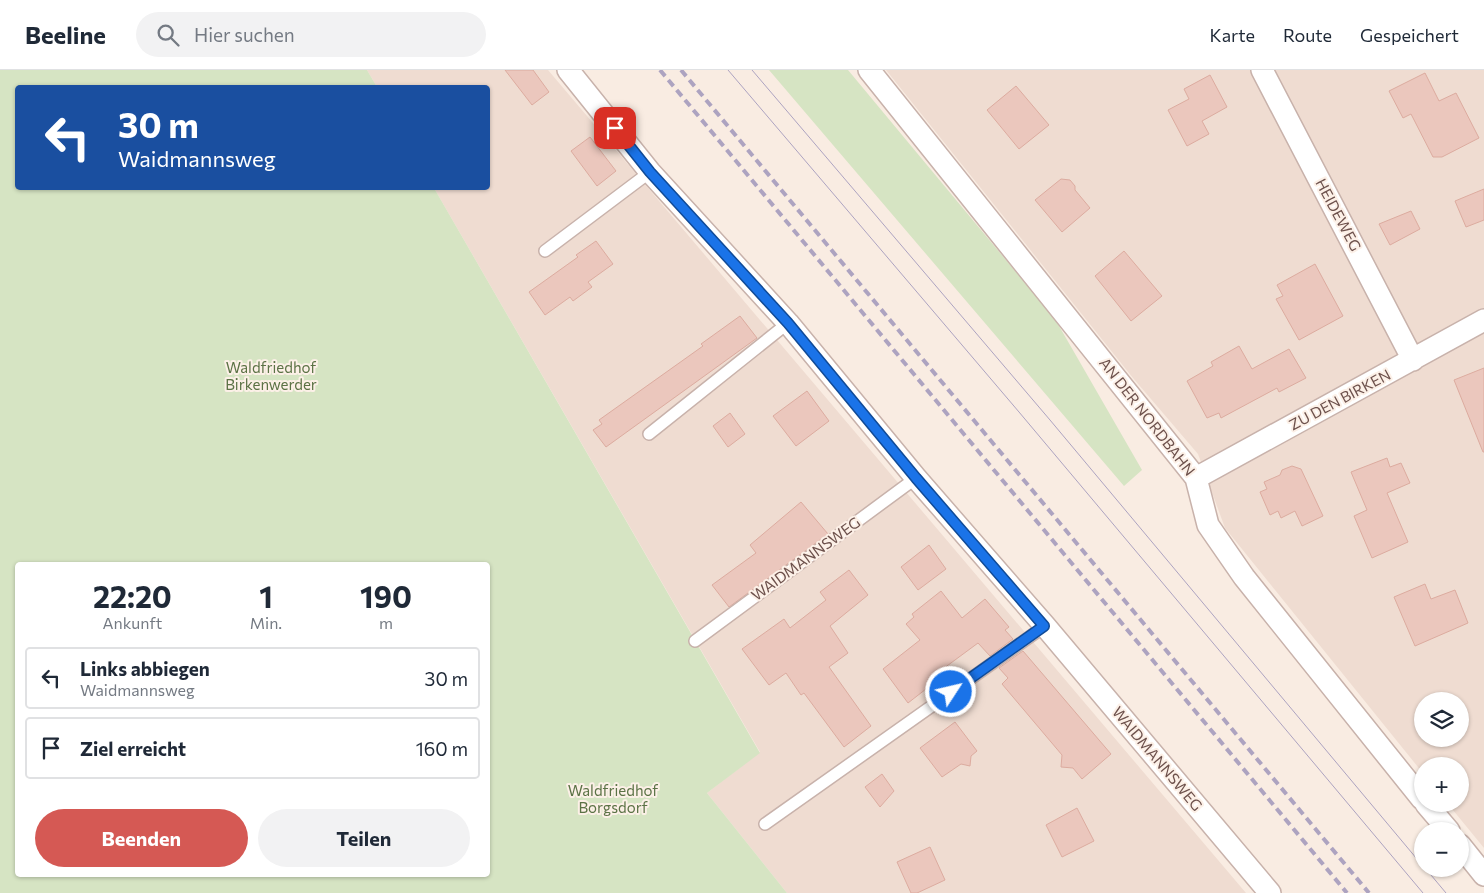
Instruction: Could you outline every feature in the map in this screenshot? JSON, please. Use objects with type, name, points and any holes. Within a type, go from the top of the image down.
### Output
[{"type":"street","name":"WAIDMANNSWEG","points":[[568,70],[650,172],[788,323],[916,478],[1270,893]]},
{"type":"street","name":"AN DER NORDBAHN","points":[[869,70],[1196,478],[1208,525],[1244,577],[1414,789]]},
{"type":"street","name":"HEIDEWEG","points":[[1262,70],[1413,360]]},
{"type":"street","name":"ZU DEN BIRKEN","points":[[1196,478],[1484,320]]},
{"type":"street","points":[[1433,812],[1441,822]]},
{"type":"street","points":[[1469,857],[1484,875]]},
{"type":"lane","points":[[545,251],[650,172]]},
{"type":"lane","points":[[649,434],[788,323]]},
{"type":"lane","name":"WAIDMANNSWEG","points":[[695,641],[916,478]]},
{"type":"lane","points":[[765,824],[1044,626]]},
{"type":"shaded area","points":[[367,70],[548,70],[1246,893],[787,893],[707,793],[760,752],[435,190],[490,190],[490,85],[376,85]]},
{"type":"shaded area","points":[[886,70],[1484,70],[1484,848],[1469,830],[1469,822],[1463,822],[1455,812],[1469,812],[1469,757],[1414,757],[1414,762],[1225,528],[1198,454],[1133,378]]},
{"type":"green space","name":"Waldfriedhof Birkenwerder","points":[[0,70],[367,70],[376,85],[15,85],[15,190],[435,190],[760,753],[707,793],[787,893],[0,893]]},
{"type":"green space","points":[[769,70],[848,70],[1055,319],[1142,470],[1124,486]]},
{"type":"building","points":[[505,70],[533,70],[549,92],[532,105]]},
{"type":"building","points":[[1425,73],[1439,101],[1456,93],[1479,138],[1442,157],[1433,157],[1411,114],[1403,118],[1389,91]]},
{"type":"building","points":[[1210,75],[1227,107],[1202,121],[1209,134],[1187,146],[1168,110],[1189,99],[1184,89]]},
{"type":"building","points":[[1016,86],[1049,125],[1019,149],[987,110]]},
{"type":"building","points":[[590,137],[616,171],[597,186],[571,151]]},
{"type":"building","points":[[1061,179],[1070,180],[1075,186],[1075,190],[1090,208],[1062,232],[1035,200]]},
{"type":"building","points":[[1484,189],[1484,220],[1466,227],[1455,201]]},
{"type":"building","points":[[1411,211],[1420,229],[1390,245],[1379,224]]},
{"type":"building","points":[[596,241],[613,264],[588,282],[592,287],[573,301],[570,297],[545,315],[529,292],[578,257],[576,255]]},
{"type":"building","points":[[1124,251],[1162,296],[1131,321],[1095,276]]},
{"type":"building","points":[[1315,264],[1343,316],[1299,340],[1276,299],[1283,296],[1277,285]]},
{"type":"building","points":[[740,316],[757,338],[606,447],[593,430],[602,424],[599,420],[703,346],[701,344]]},
{"type":"building","points":[[1239,346],[1252,369],[1289,349],[1306,378],[1279,392],[1277,388],[1221,418],[1219,413],[1207,418],[1187,381],[1213,366],[1211,362]]},
{"type":"building","points":[[1484,368],[1484,452],[1483,452],[1454,380]]},
{"type":"building","points":[[807,391],[829,421],[796,446],[773,416]]},
{"type":"building","points":[[730,413],[745,434],[728,447],[713,426]]},
{"type":"building","points":[[1387,458],[1390,467],[1401,463],[1410,483],[1387,493],[1408,542],[1372,558],[1354,516],[1367,510],[1351,472]]},
{"type":"building","points":[[1292,466],[1301,469],[1323,516],[1302,526],[1295,511],[1281,518],[1278,511],[1270,515],[1260,492],[1267,489],[1264,482],[1280,475],[1282,470]]},
{"type":"building","points":[[801,502],[828,534],[729,607],[712,585],[756,553],[750,545]]},
{"type":"building","points":[[929,545],[946,569],[918,590],[901,567]]},
{"type":"building","points":[[849,570],[868,595],[830,626],[848,653],[829,667],[871,726],[844,747],[804,693],[801,695],[786,673],[769,685],[742,649],[784,619],[790,628],[826,600],[820,592]]},
{"type":"building","points":[[1425,584],[1431,599],[1455,590],[1468,623],[1415,646],[1394,597]]},
{"type":"building","points":[[941,591],[962,618],[985,599],[1009,627],[1005,630],[1013,639],[990,656],[978,643],[932,677],[935,682],[908,703],[883,669],[920,640],[906,624],[914,617],[912,614]]},
{"type":"building","points":[[1023,651],[1111,754],[1082,779],[1073,768],[1061,767],[1062,755],[1002,684],[1008,678],[999,668]]},
{"type":"building","points":[[955,722],[977,751],[971,756],[970,766],[961,764],[942,777],[920,748]]},
{"type":"building","points":[[882,774],[894,791],[880,807],[865,787]]},
{"type":"building","points":[[1077,808],[1094,841],[1062,857],[1046,825]]},
{"type":"building","points":[[930,847],[945,880],[917,893],[911,893],[897,862]]},
{"type":"tram line","points":[[728,70],[1019,412],[1423,893]]},
{"type":"tram line","points":[[752,70],[1050,420],[1414,855]]},
{"type":"tram line","points":[[1433,877],[1446,893]]},
{"type":"railway","points":[[660,70],[1347,893]]},
{"type":"railway","points":[[681,70],[1369,893]]},
{"type":"route","points":[[615,128],[650,172],[788,323],[916,478],[1044,626],[951,692]]},
{"type":"park label","name":"Waldfriedhof Borgsdorf","points":[[613,800]]}]
